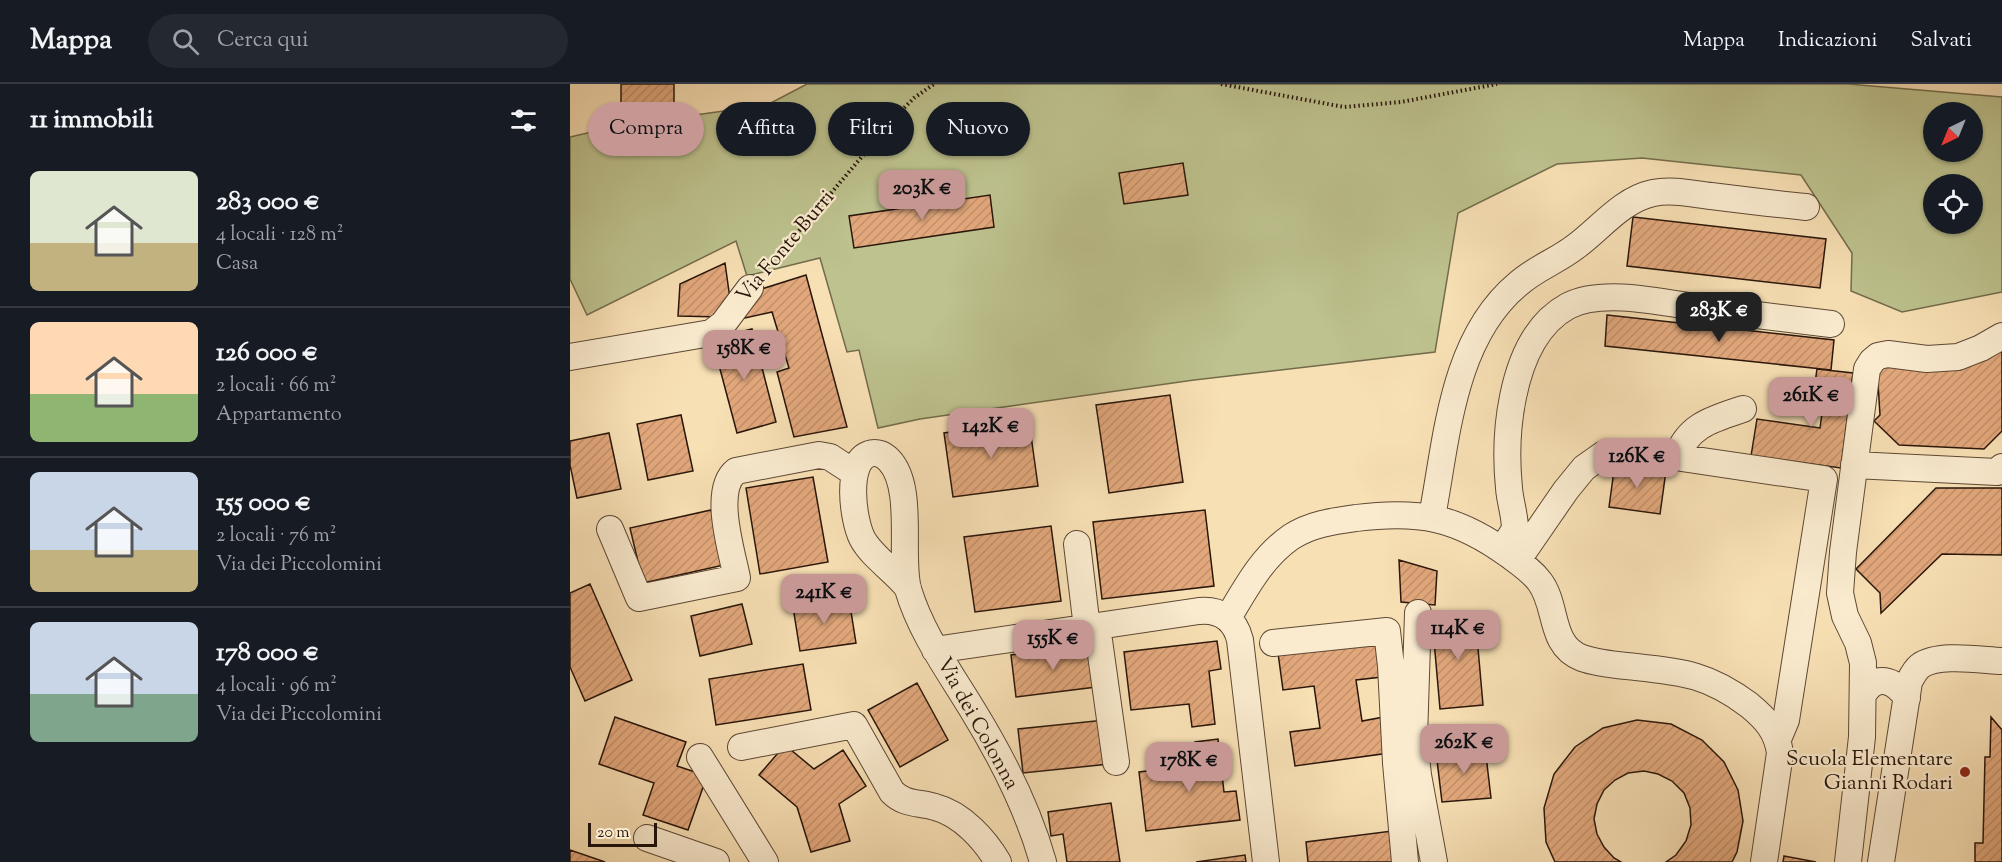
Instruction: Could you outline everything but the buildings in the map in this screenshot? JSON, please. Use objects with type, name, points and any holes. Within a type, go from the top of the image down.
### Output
[{"type":"street","points":[[1432,517],[1458,378],[1476,334],[1516,285],[1542,266],[1574,249],[1612,214],[1652,193],[1676,192],[1806,207]]},
{"type":"street","name":"Via Fonte Burri","points":[[570,357],[711,333],[723,324],[750,288]]},
{"type":"street","points":[[1509,555],[1515,529],[1509,490],[1507,453],[1513,397],[1521,368],[1533,339],[1549,320],[1569,306],[1591,298],[1626,298],[1831,324]]},
{"type":"street","points":[[1848,862],[1862,737],[1863,663],[1858,643],[1845,616],[1840,593],[1843,552],[1867,369],[1878,356],[1888,354],[1928,359],[1958,357],[2002,336]]},
{"type":"street","points":[[1677,457],[1682,443],[1690,433],[1714,418],[1743,409]]},
{"type":"street","points":[[1509,555],[1584,468],[1597,458],[1615,452],[1677,457],[1824,479],[1786,720],[1778,739]]},
{"type":"street","name":"Via dei Colonna","points":[[908,588],[906,526],[897,470],[885,456],[877,453],[870,454],[863,457],[853,472],[856,517],[861,537],[908,588],[935,650],[974,712],[1001,761],[1021,803],[1044,862]]},
{"type":"street","points":[[610,529],[639,598],[737,579],[724,514],[725,493],[730,476],[736,471],[819,455],[830,457],[853,472]]},
{"type":"street","points":[[1854,465],[1998,472],[2002,467]]},
{"type":"street","points":[[1228,618],[1261,565],[1275,549],[1298,532],[1331,521],[1381,515],[1432,517],[1462,527],[1509,555],[1540,581],[1548,595],[1562,642],[1569,651],[1591,661],[1697,676],[1725,688],[1770,723],[1778,739],[1780,753],[1764,862]]},
{"type":"street","points":[[1077,544],[1116,762]]},
{"type":"street","points":[[935,650],[1206,611],[1218,612],[1228,618],[1236,628],[1240,640],[1266,862]]},
{"type":"street","points":[[1418,613],[1414,738],[1418,775],[1434,862]]},
{"type":"street","points":[[1273,643],[1387,631],[1396,763],[1406,862]]},
{"type":"street","points":[[1881,862],[1909,682],[1921,665],[1937,659],[2002,661]]},
{"type":"street","points":[[1863,695],[1868,686],[1876,681],[1890,682],[1901,689],[1907,698]]},
{"type":"street","points":[[741,747],[854,725],[892,792],[898,798],[905,802],[937,807],[961,820],[988,846],[998,862]]},
{"type":"street","points":[[700,757],[765,862]]},
{"type":"street","points":[[647,838],[716,862]]},
{"type":"path","name":"Via Fonte Burri","points":[[750,288],[899,113],[914,98],[934,84]]},
{"type":"path","points":[[1221,84],[1344,107],[1401,102],[1497,84]]},
{"type":"green space","points":[[807,84],[1848,84],[2002,97],[2002,292],[1902,312],[1851,291],[1852,253],[1801,175],[1642,158],[1557,164],[1458,213],[1435,352],[1194,380],[920,419],[878,428],[859,350],[847,352],[820,258],[747,276],[736,241],[587,315],[570,279],[570,137],[588,133],[588,156],[704,156],[704,114],[716,112],[716,156],[816,156],[816,102],[773,102]]},
{"type":"place","name":"Scuola Elementare Gianni Rodari","points":[[1965,772]]}]
